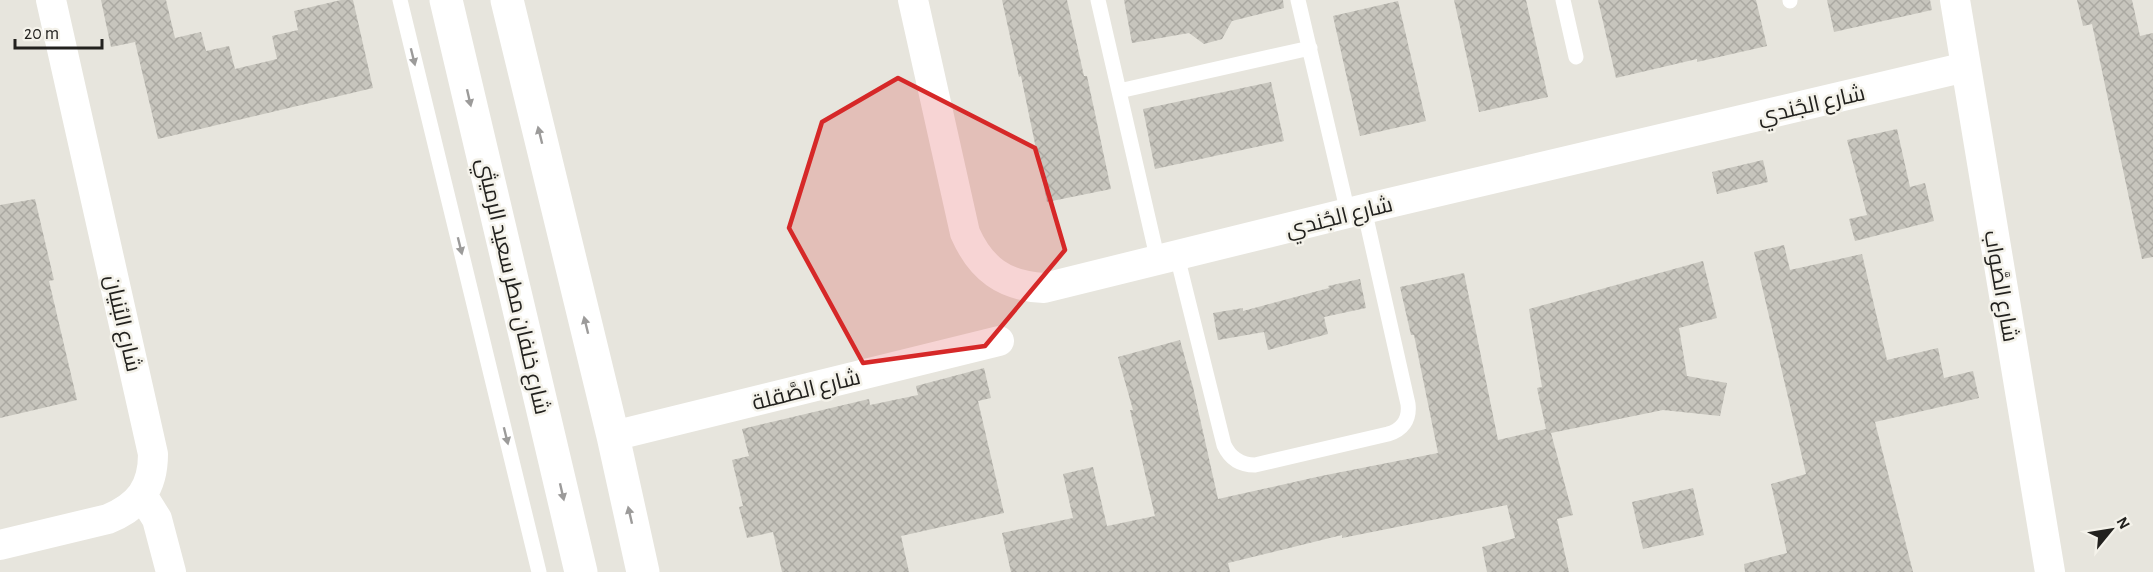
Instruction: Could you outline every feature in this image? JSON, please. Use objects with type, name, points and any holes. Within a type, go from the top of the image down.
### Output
[{"type":"street","name":"شارع البُنيان","points":[[0,545],[108,519],[127,510],[142,495],[150,482],[153,469],[153,454],[51,0]]},
{"type":"street","name":"شارع خلفان مطر سعيد الرميثي","points":[[446,0],[581,572]]},
{"type":"street","points":[[507,0],[613,436],[643,572]]},
{"type":"street","name":"شارع الجُندي","points":[[913,0],[965,233],[972,249],[982,262],[1010,282],[1027,287],[1044,288],[1356,211],[1966,67]]},
{"type":"street","name":"شارع الصَّواب","points":[[1955,0],[2050,572]]},
{"type":"street","name":"شارع الصَّقلة","points":[[613,436],[999,341]]},
{"type":"street","points":[[142,495],[156,519],[171,572]]},
{"type":"lane","points":[[400,0],[539,572]]},
{"type":"lane","points":[[1098,0],[1119,91],[1224,445],[1233,458],[1247,465],[1388,434],[1402,427],[1409,412],[1298,0]]},
{"type":"lane","points":[[1563,0],[1576,57]]},
{"type":"lane","points":[[1119,91],[1310,48]]},
{"type":"highlighted area","points":[[898,78],[1035,148],[1065,250],[985,346],[863,363],[789,228],[822,122]]},
{"type":"building","points":[[101,0],[166,0],[175,38],[201,32],[206,51],[229,46],[235,69],[277,59],[272,36],[298,30],[294,11],[341,0],[353,0],[373,88],[158,139],[135,42],[111,47]]},
{"type":"building","points":[[1002,0],[1067,0],[1084,76],[1087,76],[1111,189],[1047,202],[1021,76],[1019,77]]},
{"type":"building","points":[[1124,0],[1283,0],[1284,8],[1232,21],[1222,39],[1204,44],[1189,33],[1132,43]]},
{"type":"building","points":[[1454,0],[1526,0],[1548,97],[1479,112]]},
{"type":"building","points":[[1598,0],[1756,0],[1767,46],[1616,78]]},
{"type":"building","points":[[1827,0],[1930,0],[1932,10],[1834,32]]},
{"type":"building","points":[[2077,0],[2132,0],[2140,36],[2153,33],[2153,257],[2142,259],[2092,24],[2083,26]]},
{"type":"building","points":[[1398,1],[1426,121],[1360,136],[1333,16]]},
{"type":"building","points":[[1271,82],[1284,141],[1155,169],[1143,109]]},
{"type":"building","points":[[1897,129],[1910,187],[1925,183],[1934,221],[1855,241],[1849,219],[1867,215],[1847,140]]},
{"type":"building","points":[[1763,160],[1768,182],[1717,194],[1712,172]]},
{"type":"building","points":[[35,199],[54,280],[49,281],[77,400],[0,418],[0,205]]},
{"type":"building","points":[[1784,245],[1790,270],[1862,254],[1887,360],[1938,348],[1944,378],[1973,371],[1979,398],[1875,422],[1913,572],[1745,572],[1744,564],[1787,553],[1771,484],[1806,474],[1754,252]]},
{"type":"building","points":[[1703,261],[1717,318],[1679,328],[1687,376],[1727,383],[1720,416],[1663,410],[1551,433],[1573,515],[1557,519],[1569,572],[1487,572],[1482,547],[1515,538],[1507,505],[1342,538],[1342,535],[1228,563],[1230,572],[1011,572],[1002,533],[1073,518],[1063,474],[1093,467],[1107,526],[1155,516],[1130,410],[1133,410],[1118,357],[1180,340],[1218,499],[1438,453],[1414,335],[1411,335],[1400,287],[1464,273],[1498,440],[1546,429],[1537,388],[1542,387],[1529,309]]},
{"type":"building","points":[[1360,279],[1366,308],[1324,317],[1328,334],[1268,350],[1264,332],[1218,340],[1213,313],[1243,308],[1243,311]]},
{"type":"building","points":[[984,368],[991,398],[978,401],[1004,513],[901,536],[909,572],[782,572],[773,532],[747,538],[739,507],[743,506],[732,460],[749,456],[742,429],[869,399],[870,405],[918,395],[916,386]]},
{"type":"building","points":[[1693,488],[1704,535],[1643,549],[1632,502]]}]
